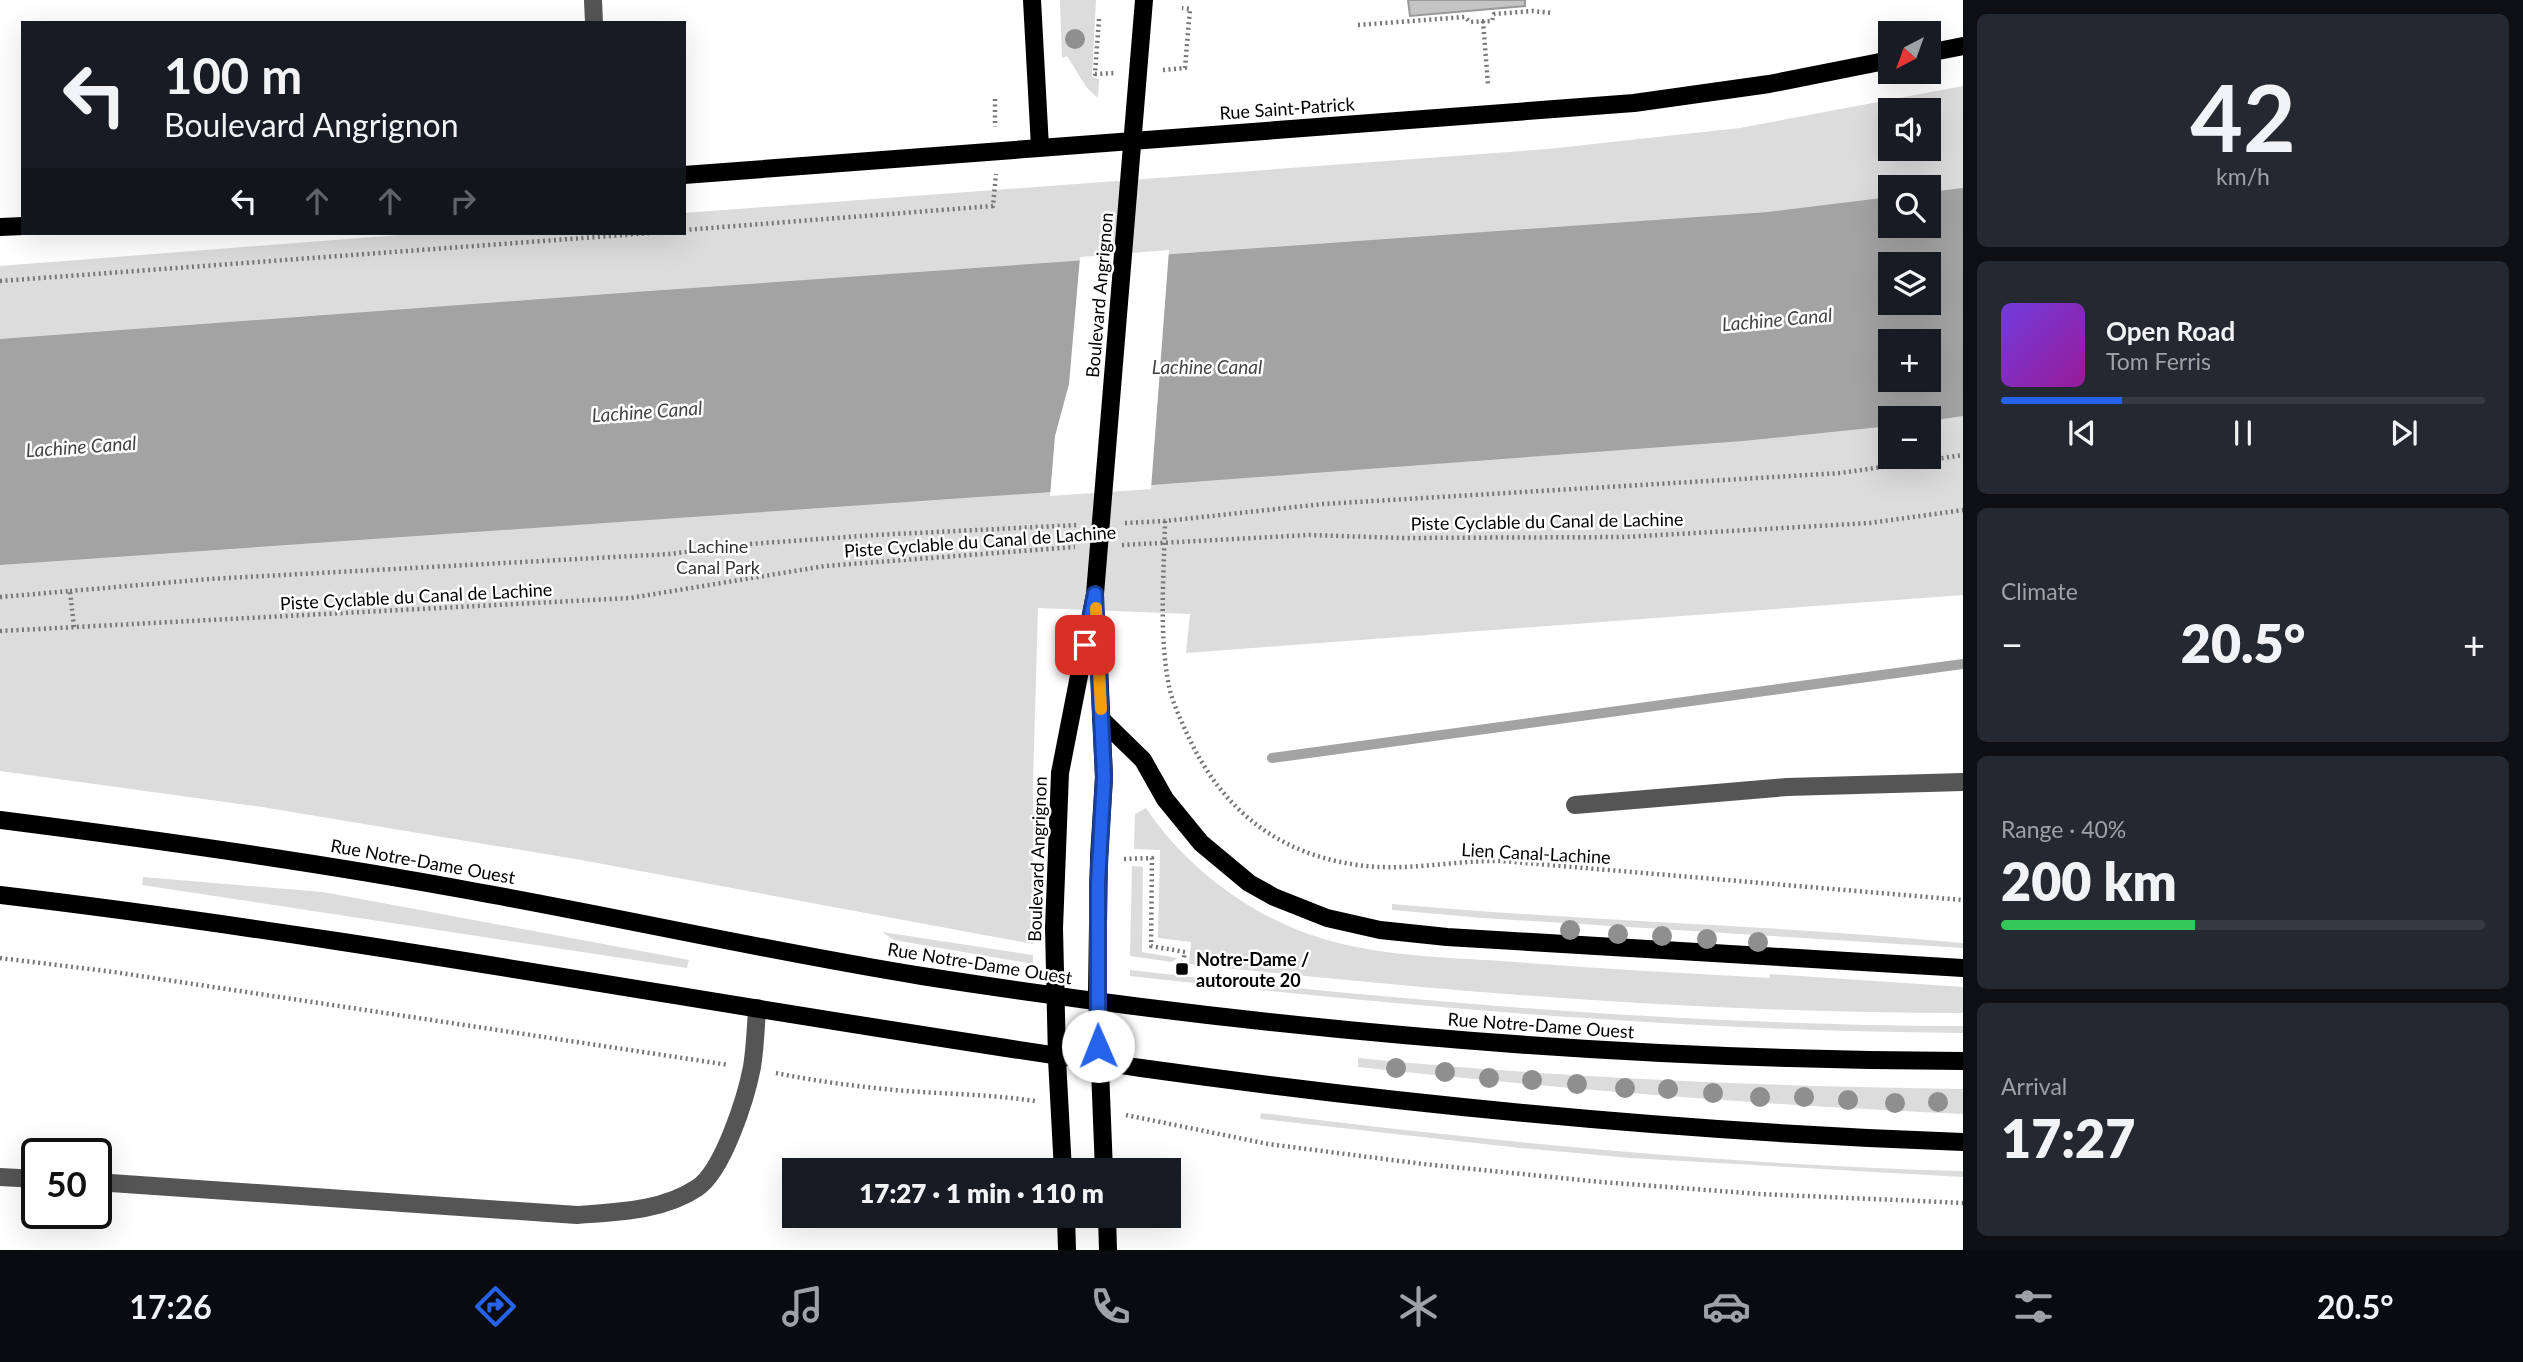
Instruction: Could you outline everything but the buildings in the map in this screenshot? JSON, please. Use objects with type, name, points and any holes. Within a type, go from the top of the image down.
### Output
[{"type":"main road","points":[[1032,0],[1040,147]]},
{"type":"main road","name":"Boulevard Angrignon","points":[[1062,1158],[1055,928],[1060,773],[1095,594],[1144,0]]},
{"type":"main road","points":[[1941,50],[1963,46]]},
{"type":"main road","name":"Rue Saint-Patrick","points":[[686,175],[1634,103],[1769,84],[1878,62]]},
{"type":"main road","points":[[0,227],[21,226]]},
{"type":"main road","name":"Boulevard Angrignon","points":[[1095,594],[1104,777],[1097,934],[1103,1158]]},
{"type":"main road","points":[[1101,719],[1143,760],[1165,799],[1201,843],[1249,883],[1274,897],[1327,918],[1380,930],[1447,937],[1963,968]]},
{"type":"main road","name":"Rue Notre-Dame Ouest","points":[[0,820],[313,863],[585,912],[833,961],[1068,998],[1177,1012],[1398,1035],[1599,1050],[1963,1061]]},
{"type":"main road","points":[[0,895],[293,935],[1130,1066],[1383,1098],[1630,1122],[1826,1136],[1963,1142]]},
{"type":"main road","points":[[1067,1228],[1068,1250]]},
{"type":"main road","points":[[1107,1228],[1108,1250]]},
{"type":"lane","points":[[593,0],[594,21]]},
{"type":"lane","points":[[1575,805],[1787,788],[1963,782]]},
{"type":"lane","points":[[112,1183],[577,1215],[650,1206],[699,1187],[726,1147],[751,1069],[757,1008]]},
{"type":"lane","points":[[0,1177],[21,1178]]},
{"type":"path","points":[[1182,8],[1190,9]]},
{"type":"path","points":[[1358,25],[1465,17],[1470,22],[1492,21],[1494,14],[1533,11],[1552,13]]},
{"type":"path","points":[[1483,21],[1488,85]]},
{"type":"path","points":[[686,230],[993,206],[995,99]]},
{"type":"path","points":[[0,281],[624,235]]},
{"type":"path","points":[[1124,523],[1165,521],[1323,503],[1842,473],[1963,455]]},
{"type":"path","name":"Piste Cyclable du Canal de Lachine","points":[[1110,546],[1309,535],[1404,538],[1638,536],[1870,523],[1963,510]]},
{"type":"path","name":"Lien Canal-Lachine","points":[[1165,521],[1164,655],[1168,684],[1176,711],[1209,775],[1227,798],[1265,832],[1287,844],[1335,861],[1359,866],[1502,861],[1963,900]]},
{"type":"path","points":[[0,597],[209,579],[670,554],[749,544],[1083,524]]},
{"type":"path","name":"Piste Cyclable du Canal de Lachine","points":[[0,631],[631,598],[825,566],[1082,547]]},
{"type":"path","points":[[70,591],[74,628]]},
{"type":"path","points":[[1125,859],[1152,858],[1151,946],[1185,952],[1182,969]]},
{"type":"path","points":[[0,958],[114,972],[729,1065]]},
{"type":"path","points":[[775,1073],[827,1083],[896,1090],[985,1094],[1048,1103]]},
{"type":"path","points":[[1125,1114],[1268,1144],[1423,1164],[1601,1182],[1760,1194],[1963,1203]]},
{"type":"green space","points":[[1060,0],[1096,0],[1092,77],[1099,79],[1098,98],[1087,88],[1067,56],[1062,58]]},
{"type":"green space","name":"Lachine Canal Park","points":[[1963,86],[1963,595],[1186,653],[1190,614],[1038,608],[1033,782],[1033,944],[581,860],[262,807],[0,771],[0,266],[398,235],[686,235],[686,213],[1548,149],[1740,128],[1878,102],[1878,161],[1941,161],[1941,98],[1899,98]]},
{"type":"green space","points":[[1146,808],[1184,855],[1231,894],[1285,924],[1342,944],[1385,952],[1450,958],[1963,987],[1963,1013],[1769,1009],[1575,999],[1189,964],[1191,942],[1158,938],[1160,850],[1134,849],[1135,814]]},
{"type":"green space","points":[[1132,866],[1143,867],[1142,952],[1177,958],[1172,962],[1130,956]]},
{"type":"green space","points":[[143,877],[323,892],[689,960],[687,968],[142,885]]},
{"type":"green space","points":[[1392,904],[1892,937],[1963,943],[1963,948],[1483,918],[1392,910]]},
{"type":"green space","points":[[882,932],[1033,955],[1033,964],[894,940]]},
{"type":"green space","points":[[1130,970],[1546,1010],[1858,1025],[1963,1026],[1963,1033],[1754,1028],[1546,1015],[1338,998],[1130,976]]},
{"type":"green space","points":[[1358,1058],[1660,1080],[1963,1089],[1963,1114],[1736,1101],[1509,1082],[1358,1067]]},
{"type":"green space","points":[[1261,1113],[1611,1151],[1963,1171],[1963,1177],[1630,1158],[1520,1148],[1260,1119]]},
{"type":"water","name":"Lachine Canal","points":[[1963,188],[1963,416],[1941,419],[1941,406],[1878,406],[1878,427],[1743,441],[0,565],[0,339],[1768,212],[1878,198],[1878,238],[1941,238],[1941,191]]},
{"type":"pier","points":[[1169,250],[1151,489],[1050,496],[1055,436],[1069,384],[1080,257]]},
{"type":"waterway","points":[[1272,758],[1963,664]]},
{"type":"slow traffic","points":[[1096,608],[1101,709]]},
{"type":"place","name":"Notre-Dame / autoroute 20","points":[[1182,969]]},
{"type":"route","points":[[1085,645],[1095,594],[1104,777],[1098,883],[1098,1046]]}]
